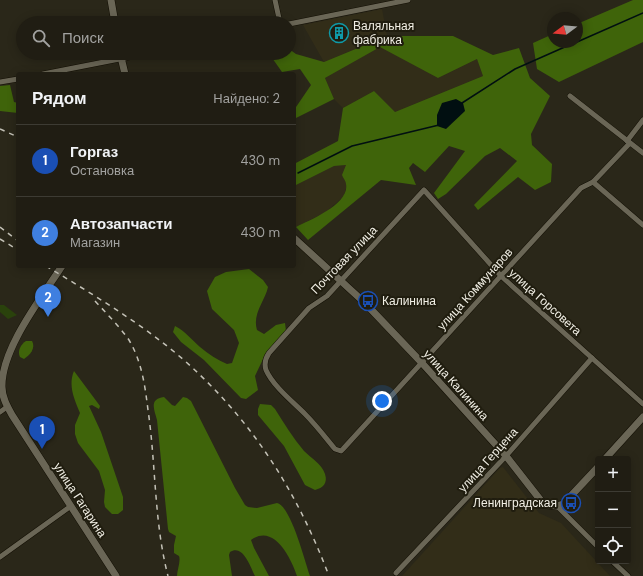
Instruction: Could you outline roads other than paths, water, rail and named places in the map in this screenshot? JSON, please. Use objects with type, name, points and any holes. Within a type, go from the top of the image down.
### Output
[{"type":"street","points":[[111,0],[114,16]]},
{"type":"street","points":[[275,0],[278,16]]},
{"type":"street","points":[[296,23],[408,0]]},
{"type":"street","points":[[52,72],[104,60]]},
{"type":"street","points":[[122,60],[125,72]]},
{"type":"street","points":[[0,82],[16,79]]},
{"type":"street","points":[[570,96],[643,153]]},
{"type":"street","name":"улица Коммунаров","points":[[338,451],[343,450],[581,188],[593,182],[628,142],[643,120]]},
{"type":"street","points":[[593,182],[643,225]]},
{"type":"street","name":"улица Горсовета","points":[[424,190],[501,276],[643,404]]},
{"type":"street","name":"Почтовая улица","points":[[338,451],[272,380],[266,370],[265,359],[309,308],[327,296],[424,190]]},
{"type":"street","name":"улица Калинина","points":[[296,240],[341,280],[422,363],[506,456],[542,502],[547,505],[557,506],[595,544]]},
{"type":"street","name":"улица Гагарина","points":[[61,268],[24,323],[6,362],[3,375],[2,395],[7,407],[116,576]]},
{"type":"street","name":"улица Герцена","points":[[396,573],[506,456],[592,358]]},
{"type":"street","points":[[0,412],[7,407]]},
{"type":"street","points":[[608,456],[643,417]]},
{"type":"street","points":[[557,506],[568,500],[595,470]]},
{"type":"street","points":[[0,557],[71,506]]},
{"type":"street","points":[[615,564],[628,576]]},
{"type":"waterway","points":[[583,39],[643,13]]},
{"type":"waterway","points":[[462,103],[515,69],[562,48]]},
{"type":"waterway","points":[[298,173],[352,146],[439,125]]},
{"type":"railway","points":[[0,129],[16,136]]},
{"type":"railway","points":[[0,227],[16,239]]},
{"type":"railway","points":[[0,239],[16,249]]},
{"type":"railway","points":[[49,268],[126,316],[164,344],[199,374],[221,396],[241,419],[276,468],[305,520],[329,576]]},
{"type":"railway","points":[[95,301],[129,340],[140,365],[146,392],[151,431],[160,535],[168,576]]},
{"type":"place","name":"Валяльная фабрика","points":[[339,33]]},
{"type":"place","name":"Калинина","points":[[368,301]]},
{"type":"place","name":"Автозапчасти","points":[[48,317]]},
{"type":"place","name":"Горгаз","points":[[42,449]]},
{"type":"place","name":"Ленинградская","points":[[571,503]]}]
